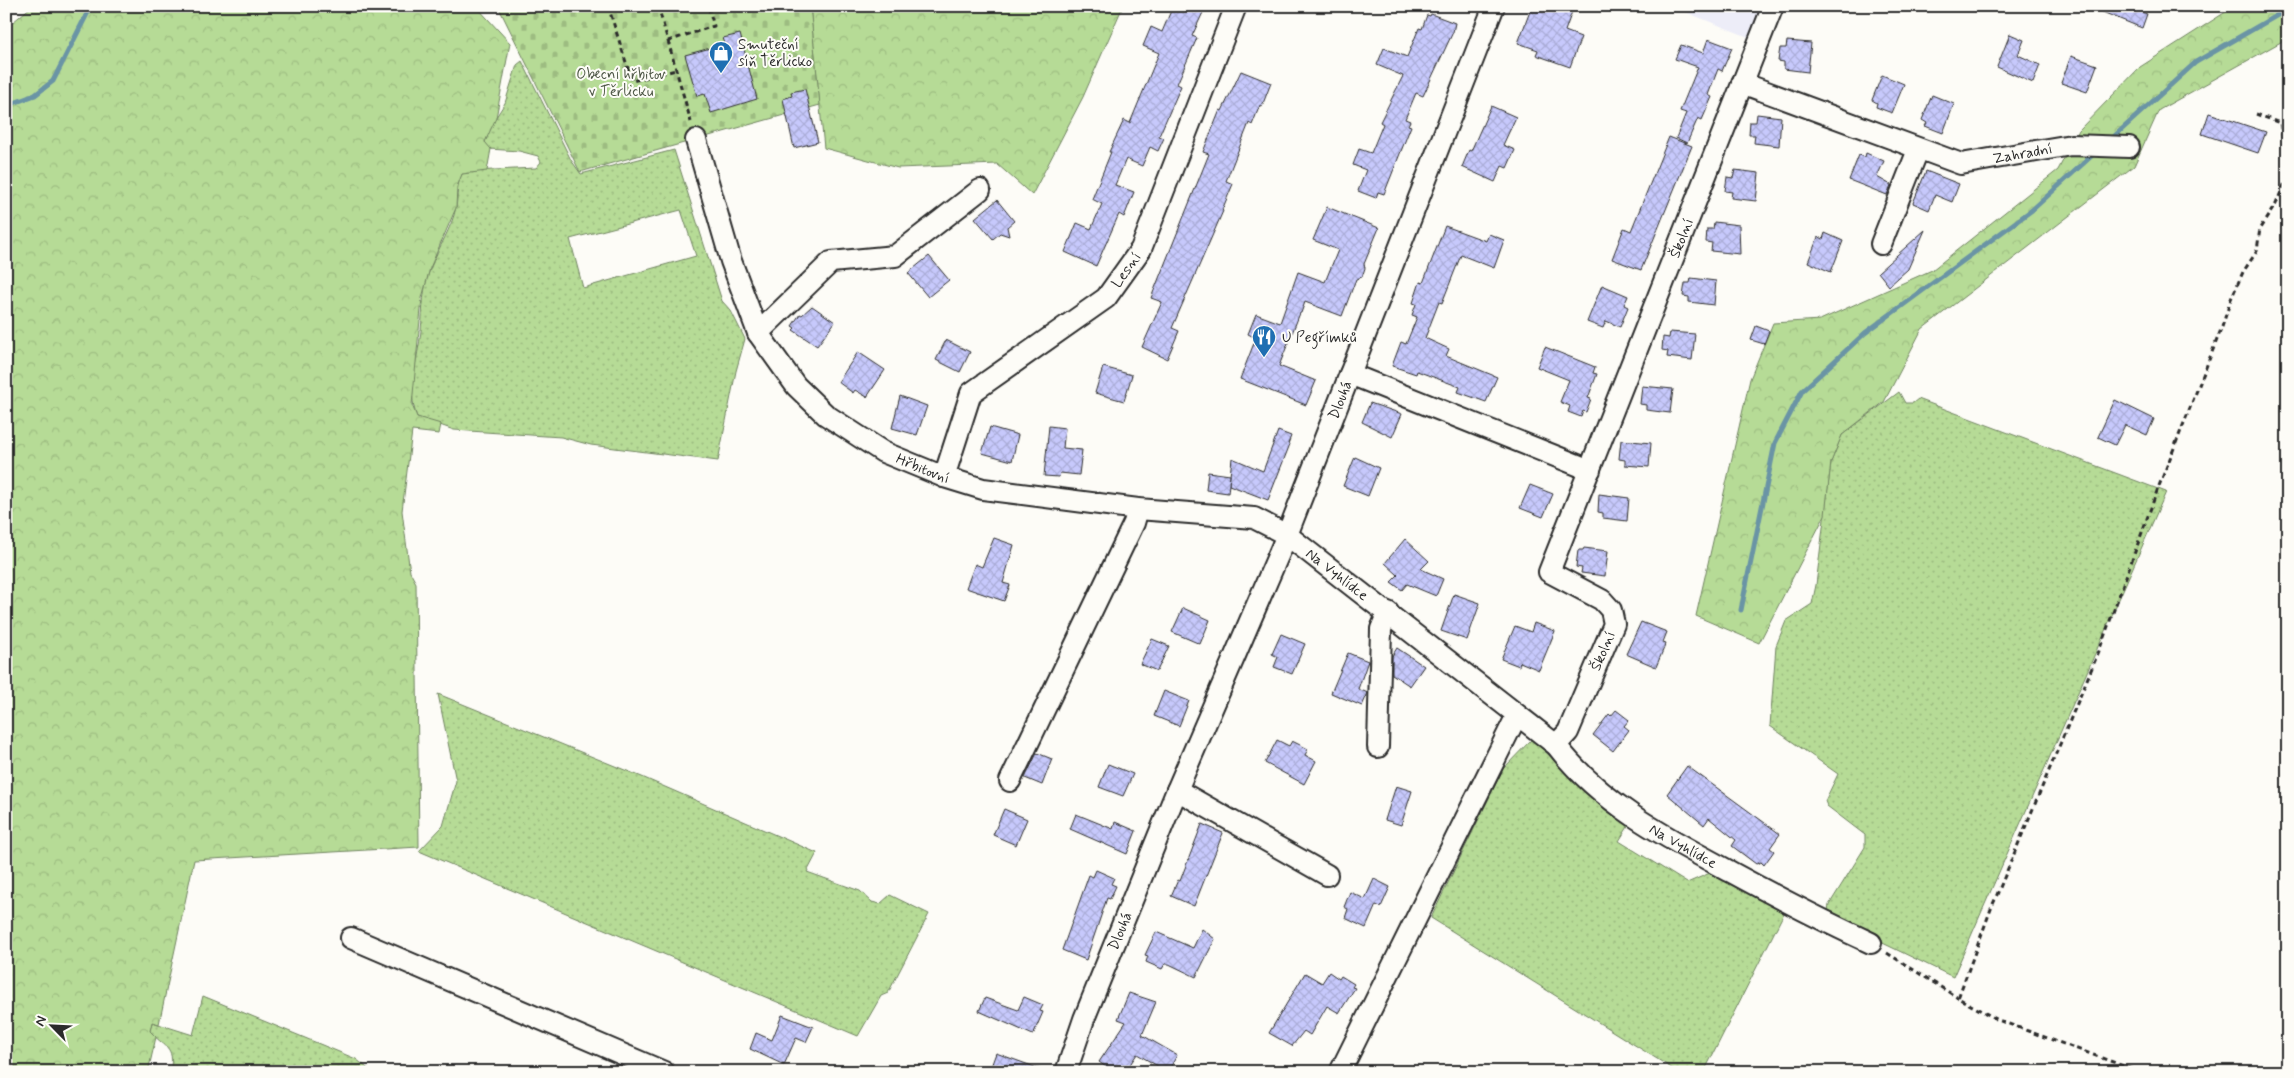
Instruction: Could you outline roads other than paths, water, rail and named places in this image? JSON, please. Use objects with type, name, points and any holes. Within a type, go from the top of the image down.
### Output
[{"type":"street","name":"Lesní","points":[[944,477],[971,393],[1106,298],[1141,250],[1236,6]]},
{"type":"street","name":"Dlouhá","points":[[1066,1072],[1084,1019],[1126,921],[1177,790],[1287,535],[1494,6]]},
{"type":"street","name":"Školní","points":[[1556,745],[1568,732],[1614,624],[1611,610],[1602,600],[1548,572],[1773,6]]},
{"type":"street","name":"Zahradní","points":[[1742,83],[1918,150],[1961,164],[2071,146],[2129,148]]},
{"type":"street","name":"Hřbitovní","points":[[696,140],[731,261],[758,333],[796,386],[826,415],[883,452],[944,477],[983,489],[1138,509],[1254,518],[1287,535]]},
{"type":"street","points":[[1881,244],[1918,150]]},
{"type":"street","points":[[758,333],[831,262],[895,256],[980,190]]},
{"type":"street","points":[[1350,374],[1590,470]]},
{"type":"street","points":[[1010,781],[1134,523],[1138,509]]},
{"type":"street","name":"Na Vyhlídce","points":[[1287,535],[1556,745],[1575,770],[1617,805],[1680,845],[1814,916],[1871,943]]},
{"type":"street","points":[[1378,747],[1381,629],[1388,612]]},
{"type":"street","points":[[1340,1072],[1517,715]]},
{"type":"street","points":[[1177,790],[1327,875]]},
{"type":"street","points":[[351,938],[664,1072]]},
{"type":"waterway","points":[[6,106],[35,95],[53,81],[91,6]]},
{"type":"waterway","points":[[2109,141],[2196,62],[2288,9]]},
{"type":"waterway","points":[[1741,610],[1775,443],[1802,391],[1865,333],[2032,210],[2097,151]]},
{"type":"place","name":"Smuteční síň Těrlicko","points":[[721,74]]},
{"type":"place","name":"U Pegřímků","points":[[1264,358]]},
{"type":"park label","name":"Obecní hřbitov v Těrlicku","points":[[621,82]]}]
